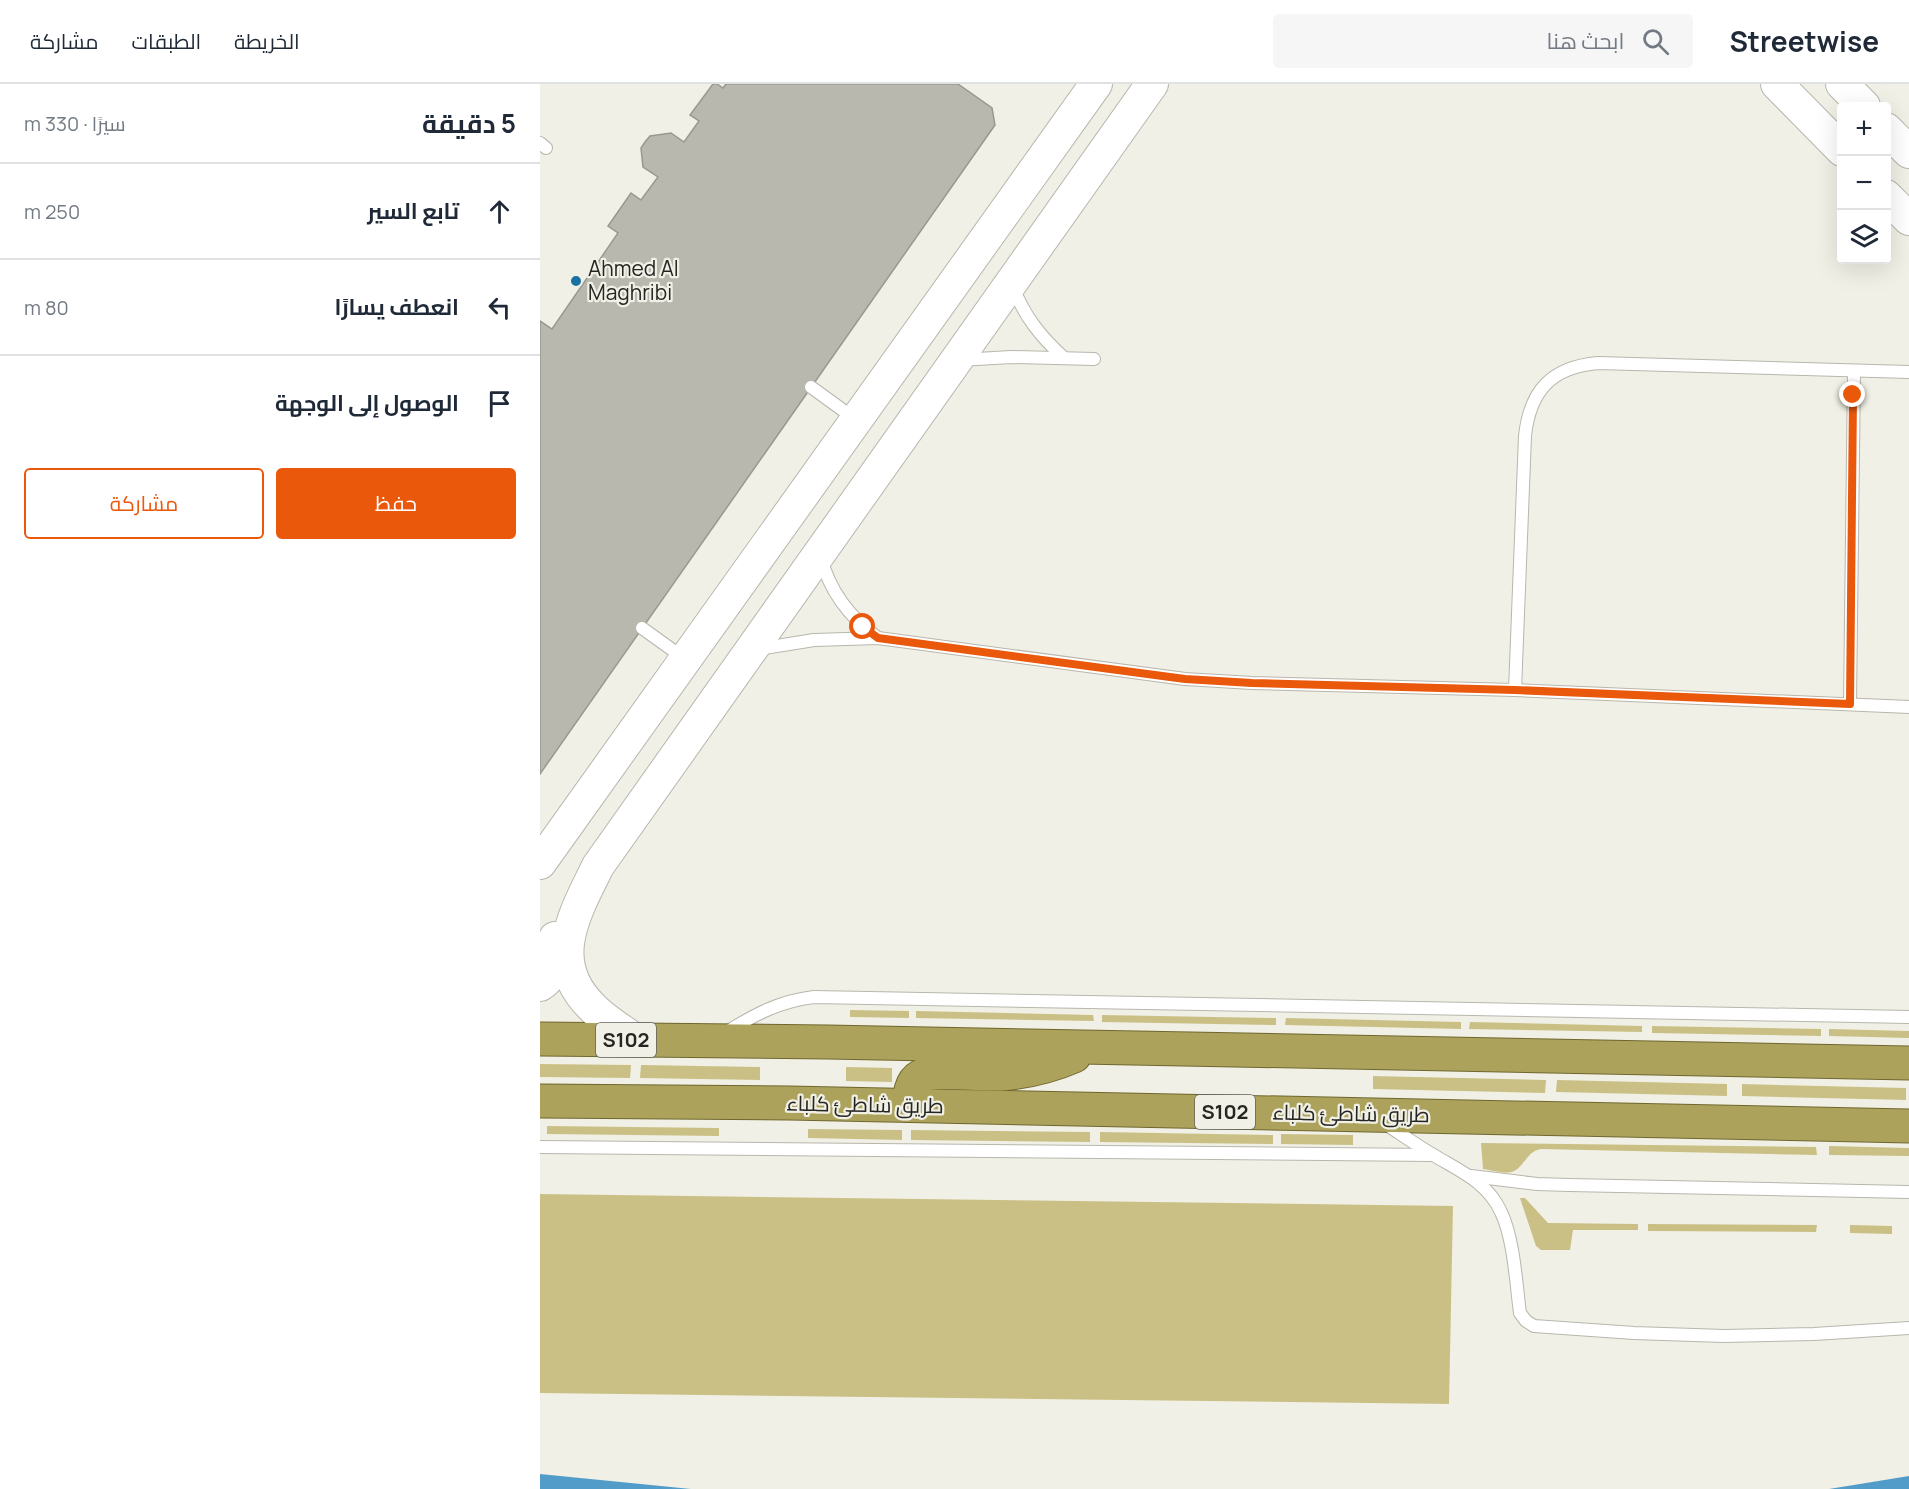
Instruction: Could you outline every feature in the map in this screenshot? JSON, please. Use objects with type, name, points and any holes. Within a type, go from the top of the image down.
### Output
[{"type":"highway","name":"S102","points":[[540,1039],[1909,1063]]},
{"type":"highway","points":[[910,1105],[911,1088],[915,1081],[928,1073],[981,1075],[1027,1071],[1049,1065],[1091,1047]]},
{"type":"highway","name":"طريق شاطئ كلباء","points":[[540,1101],[910,1105],[1909,1126]]},
{"type":"street","points":[[540,863],[1096,84]]},
{"type":"street","points":[[540,985],[550,976],[554,968],[555,936],[561,911],[575,890],[598,866],[1152,84]]},
{"type":"street","points":[[1777,84],[1837,145]]},
{"type":"street","points":[[1842,84],[1860,102]]},
{"type":"street","points":[[1891,133],[1909,152]]},
{"type":"street","points":[[1891,200],[1909,219]]},
{"type":"street","points":[[598,866],[569,930],[567,959],[570,973],[583,998],[592,1008],[635,1040]]},
{"type":"lane","points":[[1011,283],[1027,317],[1037,332],[1064,358]]},
{"type":"lane","points":[[956,360],[1011,357],[1094,359]]},
{"type":"lane","points":[[1515,690],[1525,436],[1527,417],[1534,398],[1545,383],[1561,372],[1579,365],[1598,363],[1909,372]]},
{"type":"lane","points":[[1850,704],[1854,372]]},
{"type":"lane","points":[[811,387],[856,420]]},
{"type":"lane","points":[[819,554],[824,570],[840,602],[863,627],[878,638]]},
{"type":"lane","points":[[642,628],[686,659]]},
{"type":"lane","points":[[751,650],[814,640],[878,638],[1185,679],[1264,684],[1515,690],[1909,707]]},
{"type":"lane","points":[[712,1041],[771,1007],[784,1002],[814,997],[1909,1017]]},
{"type":"lane","points":[[1371,1115],[1470,1176],[1490,1194],[1502,1213],[1509,1235],[1520,1313],[1534,1326],[1724,1336],[1814,1334],[1909,1328]]},
{"type":"lane","points":[[540,1147],[1433,1155]]},
{"type":"lane","points":[[1470,1176],[1527,1183],[1569,1185],[1909,1192]]},
{"type":"shaded area","points":[[850,1010],[909,1011],[909,1018],[850,1017]]},
{"type":"shaded area","points":[[916,1011],[1093,1015],[1094,1021],[916,1018]]},
{"type":"shaded area","points":[[1102,1015],[1276,1018],[1276,1025],[1102,1022]]},
{"type":"shaded area","points":[[1286,1018],[1461,1022],[1461,1029],[1285,1025]]},
{"type":"shaded area","points":[[1470,1022],[1642,1026],[1642,1032],[1469,1029]]},
{"type":"shaded area","points":[[1652,1026],[1821,1029],[1821,1036],[1652,1033]]},
{"type":"shaded area","points":[[1829,1029],[1909,1031],[1909,1038],[1829,1036]]},
{"type":"shaded area","points":[[540,1064],[631,1065],[630,1078],[540,1077]]},
{"type":"shaded area","points":[[641,1065],[760,1067],[760,1080],[640,1078]]},
{"type":"shaded area","points":[[846,1067],[892,1068],[892,1082],[846,1081]]},
{"type":"shaded area","points":[[1373,1076],[1546,1080],[1545,1093],[1373,1089]]},
{"type":"shaded area","points":[[1557,1080],[1727,1084],[1727,1096],[1556,1092]]},
{"type":"shaded area","points":[[1742,1084],[1906,1088],[1906,1100],[1742,1096]]},
{"type":"shaded area","points":[[547,1126],[719,1128],[719,1136],[547,1134]]},
{"type":"shaded area","points":[[808,1129],[902,1130],[902,1140],[808,1138]]},
{"type":"shaded area","points":[[911,1130],[1090,1132],[1090,1142],[911,1140]]},
{"type":"shaded area","points":[[1100,1132],[1273,1135],[1273,1144],[1100,1142]]},
{"type":"shaded area","points":[[1281,1134],[1353,1135],[1353,1145],[1281,1144]]},
{"type":"shaded area","points":[[1481,1143],[1816,1147],[1817,1155],[1541,1149],[1532,1153],[1514,1171],[1503,1172],[1483,1169]]},
{"type":"shaded area","points":[[1829,1146],[1909,1148],[1909,1156],[1829,1155]]},
{"type":"shaded area","points":[[540,1194],[1453,1206],[1449,1404],[540,1393]]},
{"type":"shaded area","points":[[1520,1198],[1525,1198],[1548,1223],[1638,1224],[1638,1230],[1573,1230],[1570,1250],[1541,1250],[1536,1246]]},
{"type":"shaded area","points":[[1648,1224],[1817,1225],[1816,1232],[1648,1231]]},
{"type":"shaded area","points":[[1850,1225],[1892,1226],[1892,1234],[1850,1233]]},
{"type":"water","points":[[540,1474],[691,1489],[540,1489]]},
{"type":"water","points":[[1909,1476],[1909,1489],[1829,1489]]},
{"type":"building","points":[[713,84],[723,88],[726,84],[958,84],[992,108],[995,125],[540,774],[540,321],[552,329],[618,233],[608,226],[631,193],[641,200],[658,177],[643,167],[641,148],[645,142],[650,136],[671,133],[684,142],[699,121],[690,115]]},
{"type":"place","name":"Ahmed Al Maghribi","points":[[576,281]]},
{"type":"route","points":[[863,627],[878,638],[1185,679],[1850,704],[1853,395]]}]
